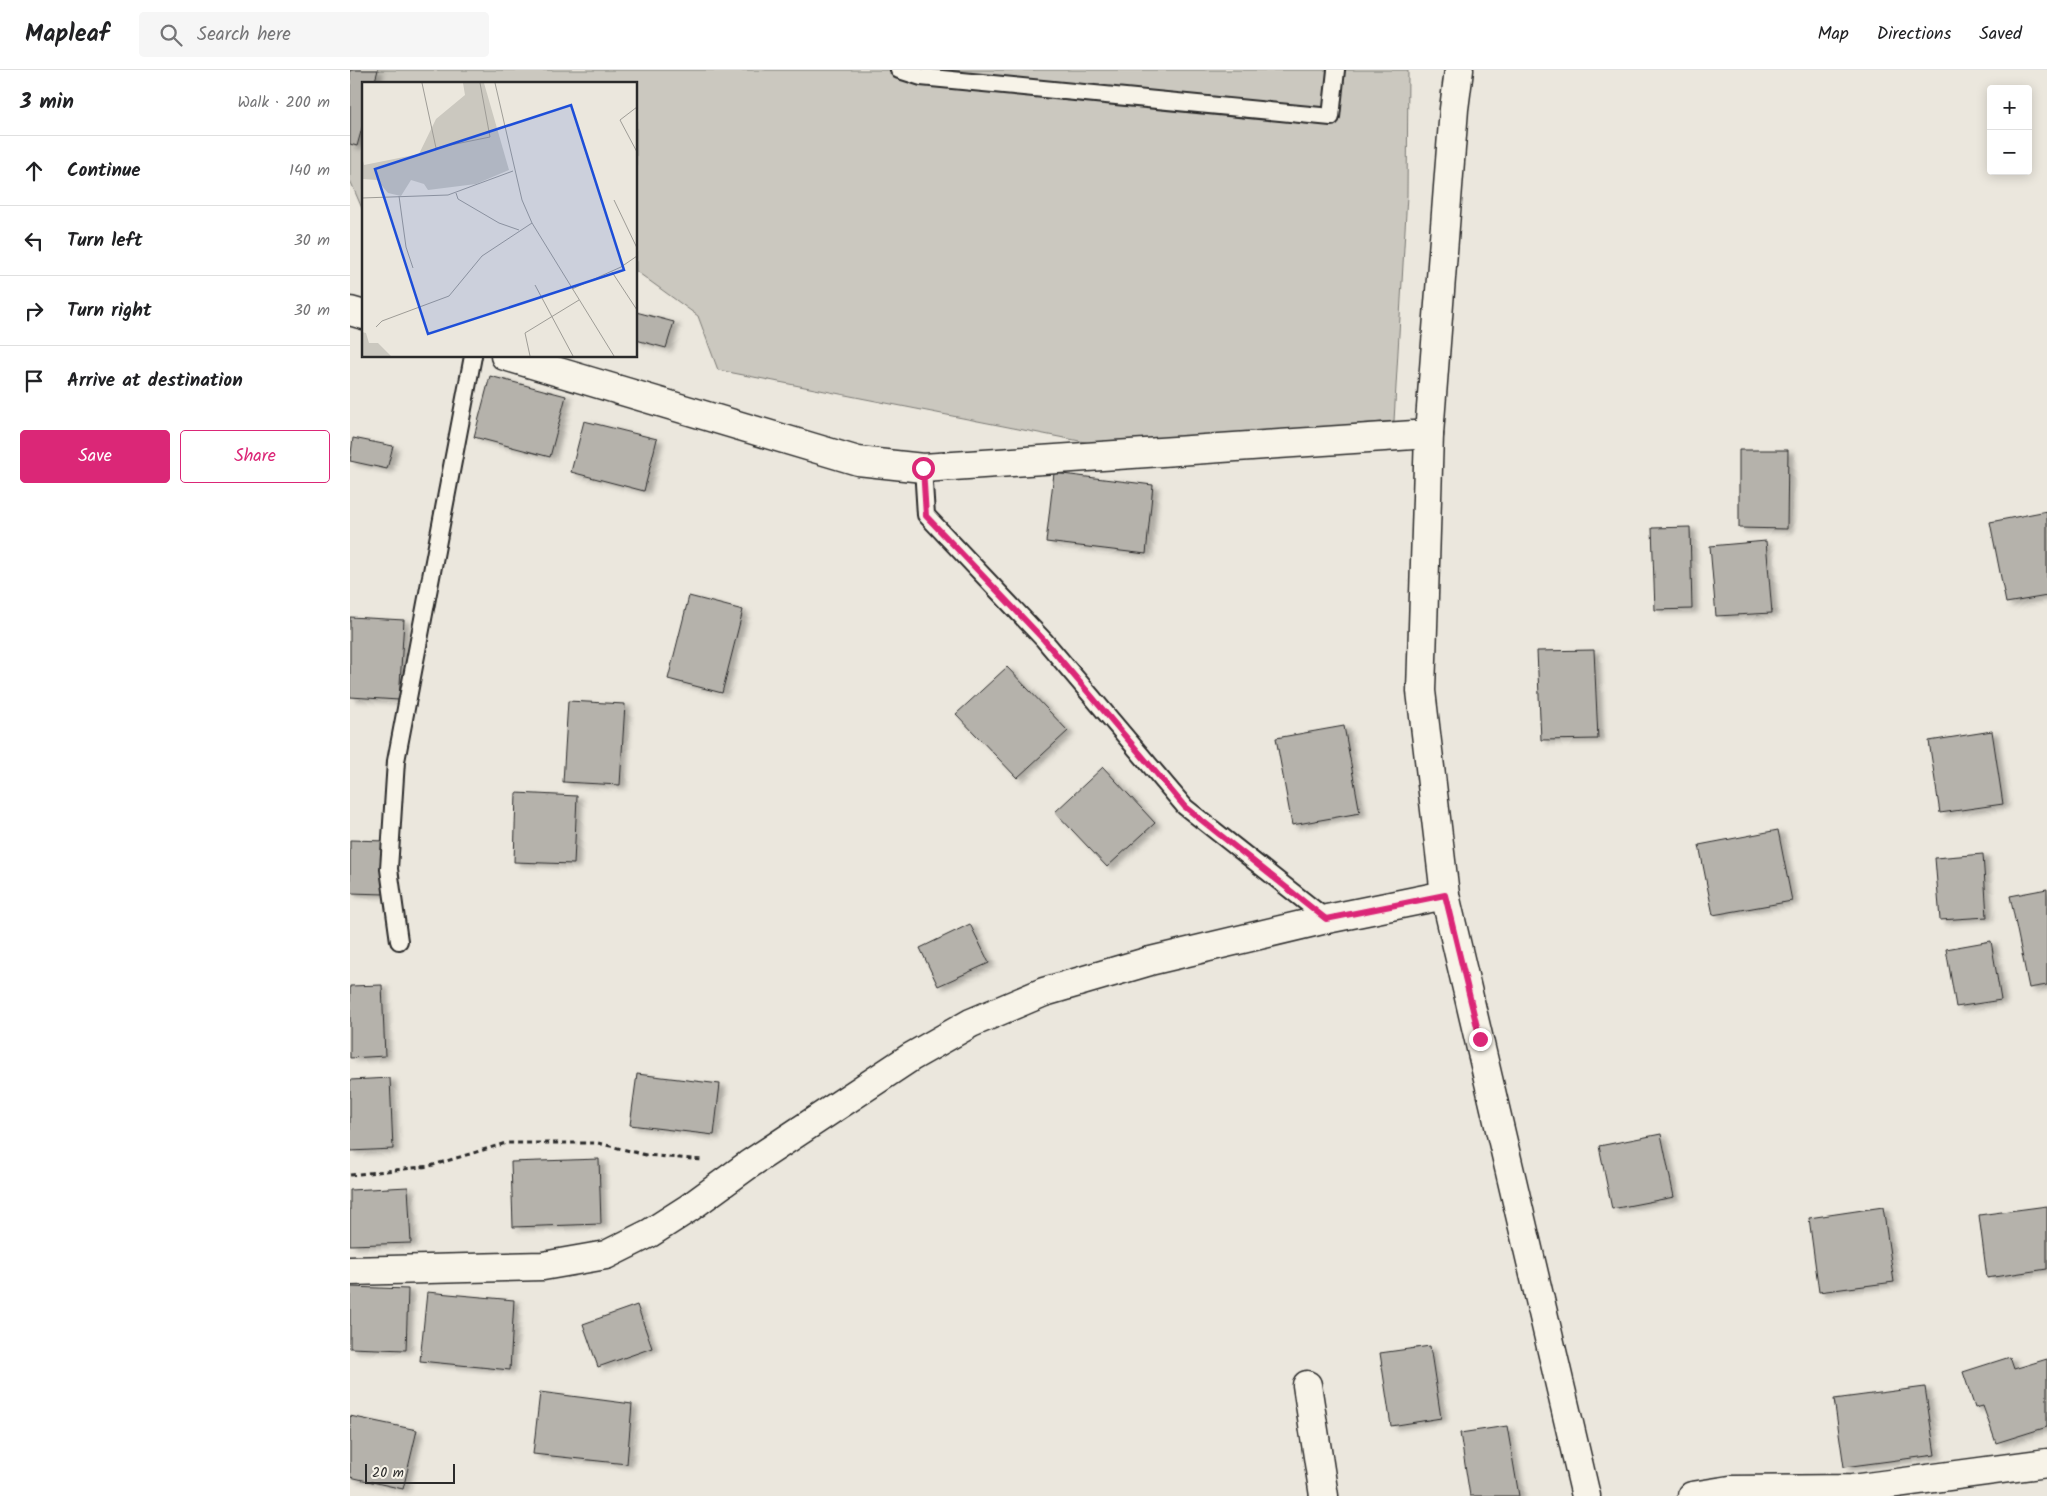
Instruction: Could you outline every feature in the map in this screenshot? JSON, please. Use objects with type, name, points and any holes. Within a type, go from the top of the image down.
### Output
[{"type":"street","points":[[1459,70],[1454,109],[1429,434],[1422,691],[1445,895],[1586,1496]]},
{"type":"street","points":[[511,358],[858,461],[923,468],[1429,434]]},
{"type":"street","points":[[350,1270],[543,1266],[606,1255],[658,1228],[748,1165],[911,1057],[980,1019],[1044,992],[1141,964],[1326,919],[1445,895]]},
{"type":"street","points":[[1307,1385],[1324,1496]]},
{"type":"street","points":[[1692,1496],[1730,1490],[1947,1487],[2047,1463]]},
{"type":"lane","points":[[899,70],[921,77],[1331,117],[1336,70]]},
{"type":"lane","points":[[399,941],[389,869],[396,761],[473,358]]},
{"type":"lane","points":[[923,468],[926,516],[1044,640],[1185,807],[1326,919]]},
{"type":"path","points":[[350,1175],[430,1166],[506,1144],[598,1144],[646,1155],[748,1165]]},
{"type":"shaded area","points":[[350,70],[1408,70],[1407,195],[1394,421],[1105,446],[718,370],[698,316],[638,272],[638,82],[362,82],[362,208],[350,180]]},
{"type":"building","points":[[350,70],[378,70],[375,82],[362,82],[362,128],[357,146],[350,144]]},
{"type":"building","points":[[638,313],[674,322],[666,348],[638,341]]},
{"type":"building","points":[[490,376],[566,396],[550,457],[474,437]]},
{"type":"building","points":[[584,421],[657,439],[644,491],[571,472]]},
{"type":"building","points":[[353,438],[393,446],[387,469],[350,461]]},
{"type":"building","points":[[1739,450],[1788,450],[1787,529],[1739,528]]},
{"type":"building","points":[[1054,473],[1153,485],[1146,554],[1046,542]]},
{"type":"building","points":[[2047,511],[2047,596],[2006,603],[1990,522]]},
{"type":"building","points":[[1690,527],[1692,609],[1655,610],[1652,528]]},
{"type":"building","points":[[1766,541],[1772,613],[1716,616],[1710,546]]},
{"type":"building","points":[[689,596],[743,610],[722,693],[668,679]]},
{"type":"building","points":[[350,617],[404,620],[399,700],[350,697]]},
{"type":"building","points":[[1594,650],[1598,739],[1541,740],[1537,651]]},
{"type":"building","points":[[1007,667],[1068,731],[1017,778],[956,714]]},
{"type":"building","points":[[568,701],[625,704],[620,785],[563,782]]},
{"type":"building","points":[[1344,726],[1360,813],[1292,825],[1276,738]]},
{"type":"building","points":[[1992,731],[2003,804],[1940,813],[1929,741]]},
{"type":"building","points":[[1103,767],[1155,823],[1107,867],[1055,812]]},
{"type":"building","points":[[516,793],[577,796],[574,864],[514,862]]},
{"type":"building","points":[[1778,830],[1792,901],[1713,915],[1699,845]]},
{"type":"building","points":[[350,840],[386,841],[385,894],[350,893]]},
{"type":"building","points":[[1983,854],[1987,917],[1940,920],[1935,858]]},
{"type":"building","points":[[2047,889],[2047,985],[2029,988],[2010,896]]},
{"type":"building","points":[[970,924],[989,963],[938,986],[920,948]]},
{"type":"building","points":[[1991,941],[2001,1000],[1956,1007],[1946,949]]},
{"type":"building","points":[[382,985],[385,1056],[350,1058],[350,986]]},
{"type":"building","points":[[637,1074],[720,1084],[714,1135],[630,1125]]},
{"type":"building","points":[[390,1078],[393,1149],[350,1151],[350,1080]]},
{"type":"building","points":[[1661,1134],[1674,1197],[1612,1209],[1599,1146]]},
{"type":"building","points":[[599,1159],[601,1224],[513,1227],[511,1162]]},
{"type":"building","points":[[408,1187],[411,1243],[350,1245],[350,1190]]},
{"type":"building","points":[[2047,1206],[2047,1269],[1987,1278],[1979,1215]]},
{"type":"building","points":[[1883,1207],[1894,1282],[1819,1292],[1809,1218]]},
{"type":"building","points":[[350,1287],[408,1289],[406,1350],[350,1348]]},
{"type":"building","points":[[427,1292],[514,1300],[510,1370],[420,1361]]},
{"type":"building","points":[[637,1305],[652,1348],[598,1367],[583,1324]]},
{"type":"building","points":[[1430,1346],[1441,1418],[1391,1426],[1380,1353]]},
{"type":"building","points":[[2010,1357],[2014,1369],[2047,1359],[2047,1427],[1996,1443],[1983,1406],[1975,1408],[1963,1372]]},
{"type":"building","points":[[1925,1387],[1935,1455],[1844,1467],[1834,1399]]},
{"type":"building","points":[[540,1392],[632,1404],[627,1464],[533,1454]]},
{"type":"building","points":[[350,1416],[417,1430],[403,1489],[350,1477]]},
{"type":"building","points":[[1507,1426],[1519,1496],[1470,1496],[1460,1433]]},
{"type":"route","points":[[923,468],[926,516],[1044,640],[1185,807],[1326,919],[1445,895],[1480,1039]]}]
